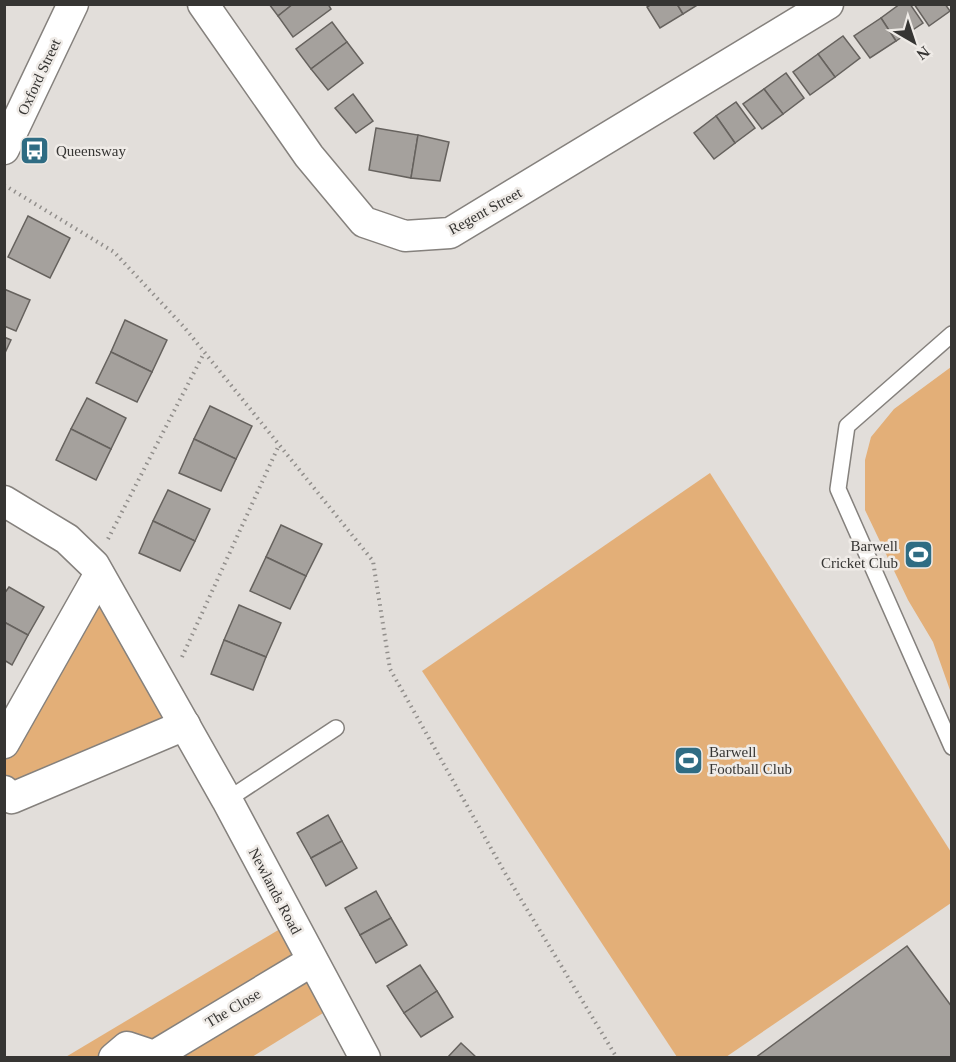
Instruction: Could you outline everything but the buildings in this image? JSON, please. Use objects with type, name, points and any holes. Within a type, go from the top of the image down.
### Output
[{"type":"street","name":"Oxford Street","points":[[4,149],[72,4]]},
{"type":"street","name":"Regent Street","points":[[203,4],[309,156],[364,222],[405,236],[450,233],[828,4]]},
{"type":"street","name":"Newlands Road","points":[[4,501],[67,539],[97,570],[227,800],[365,1058]]},
{"type":"street","points":[[4,743],[97,570]]},
{"type":"street","points":[[4,791],[12,798],[185,725]]},
{"type":"street","name":"The Close","points":[[114,1058],[127,1047],[154,1057],[312,961]]},
{"type":"lane","points":[[951,334],[847,426],[838,489],[951,747]]},
{"type":"lane","points":[[227,800],[336,728]]},
{"type":"path","points":[[4,185],[114,252],[204,353],[373,561],[390,669],[505,873],[617,1058]]},
{"type":"path","points":[[97,570],[204,353]]},
{"type":"path","points":[[166,691],[279,445]]},
{"type":"shaded area","name":"Barwell Cricket Club","points":[[951,367],[951,693],[933,642],[908,600],[865,510],[865,460],[871,437],[894,409]]},
{"type":"shaded area","name":"Barwell Football Club","points":[[710,473],[951,852],[951,903],[726,1057],[677,1057],[422,671]]},
{"type":"shaded area","points":[[94,565],[185,725],[5,791],[4,740]]},
{"type":"shaded area","points":[[285,926],[336,1005],[252,1057],[64,1058]]},
{"type":"place","name":"Queensway","points":[[35,151]]},
{"type":"place","name":"Barwell Cricket Club","points":[[919,555]]},
{"type":"place","name":"Barwell Football Club","points":[[688,761]]}]
